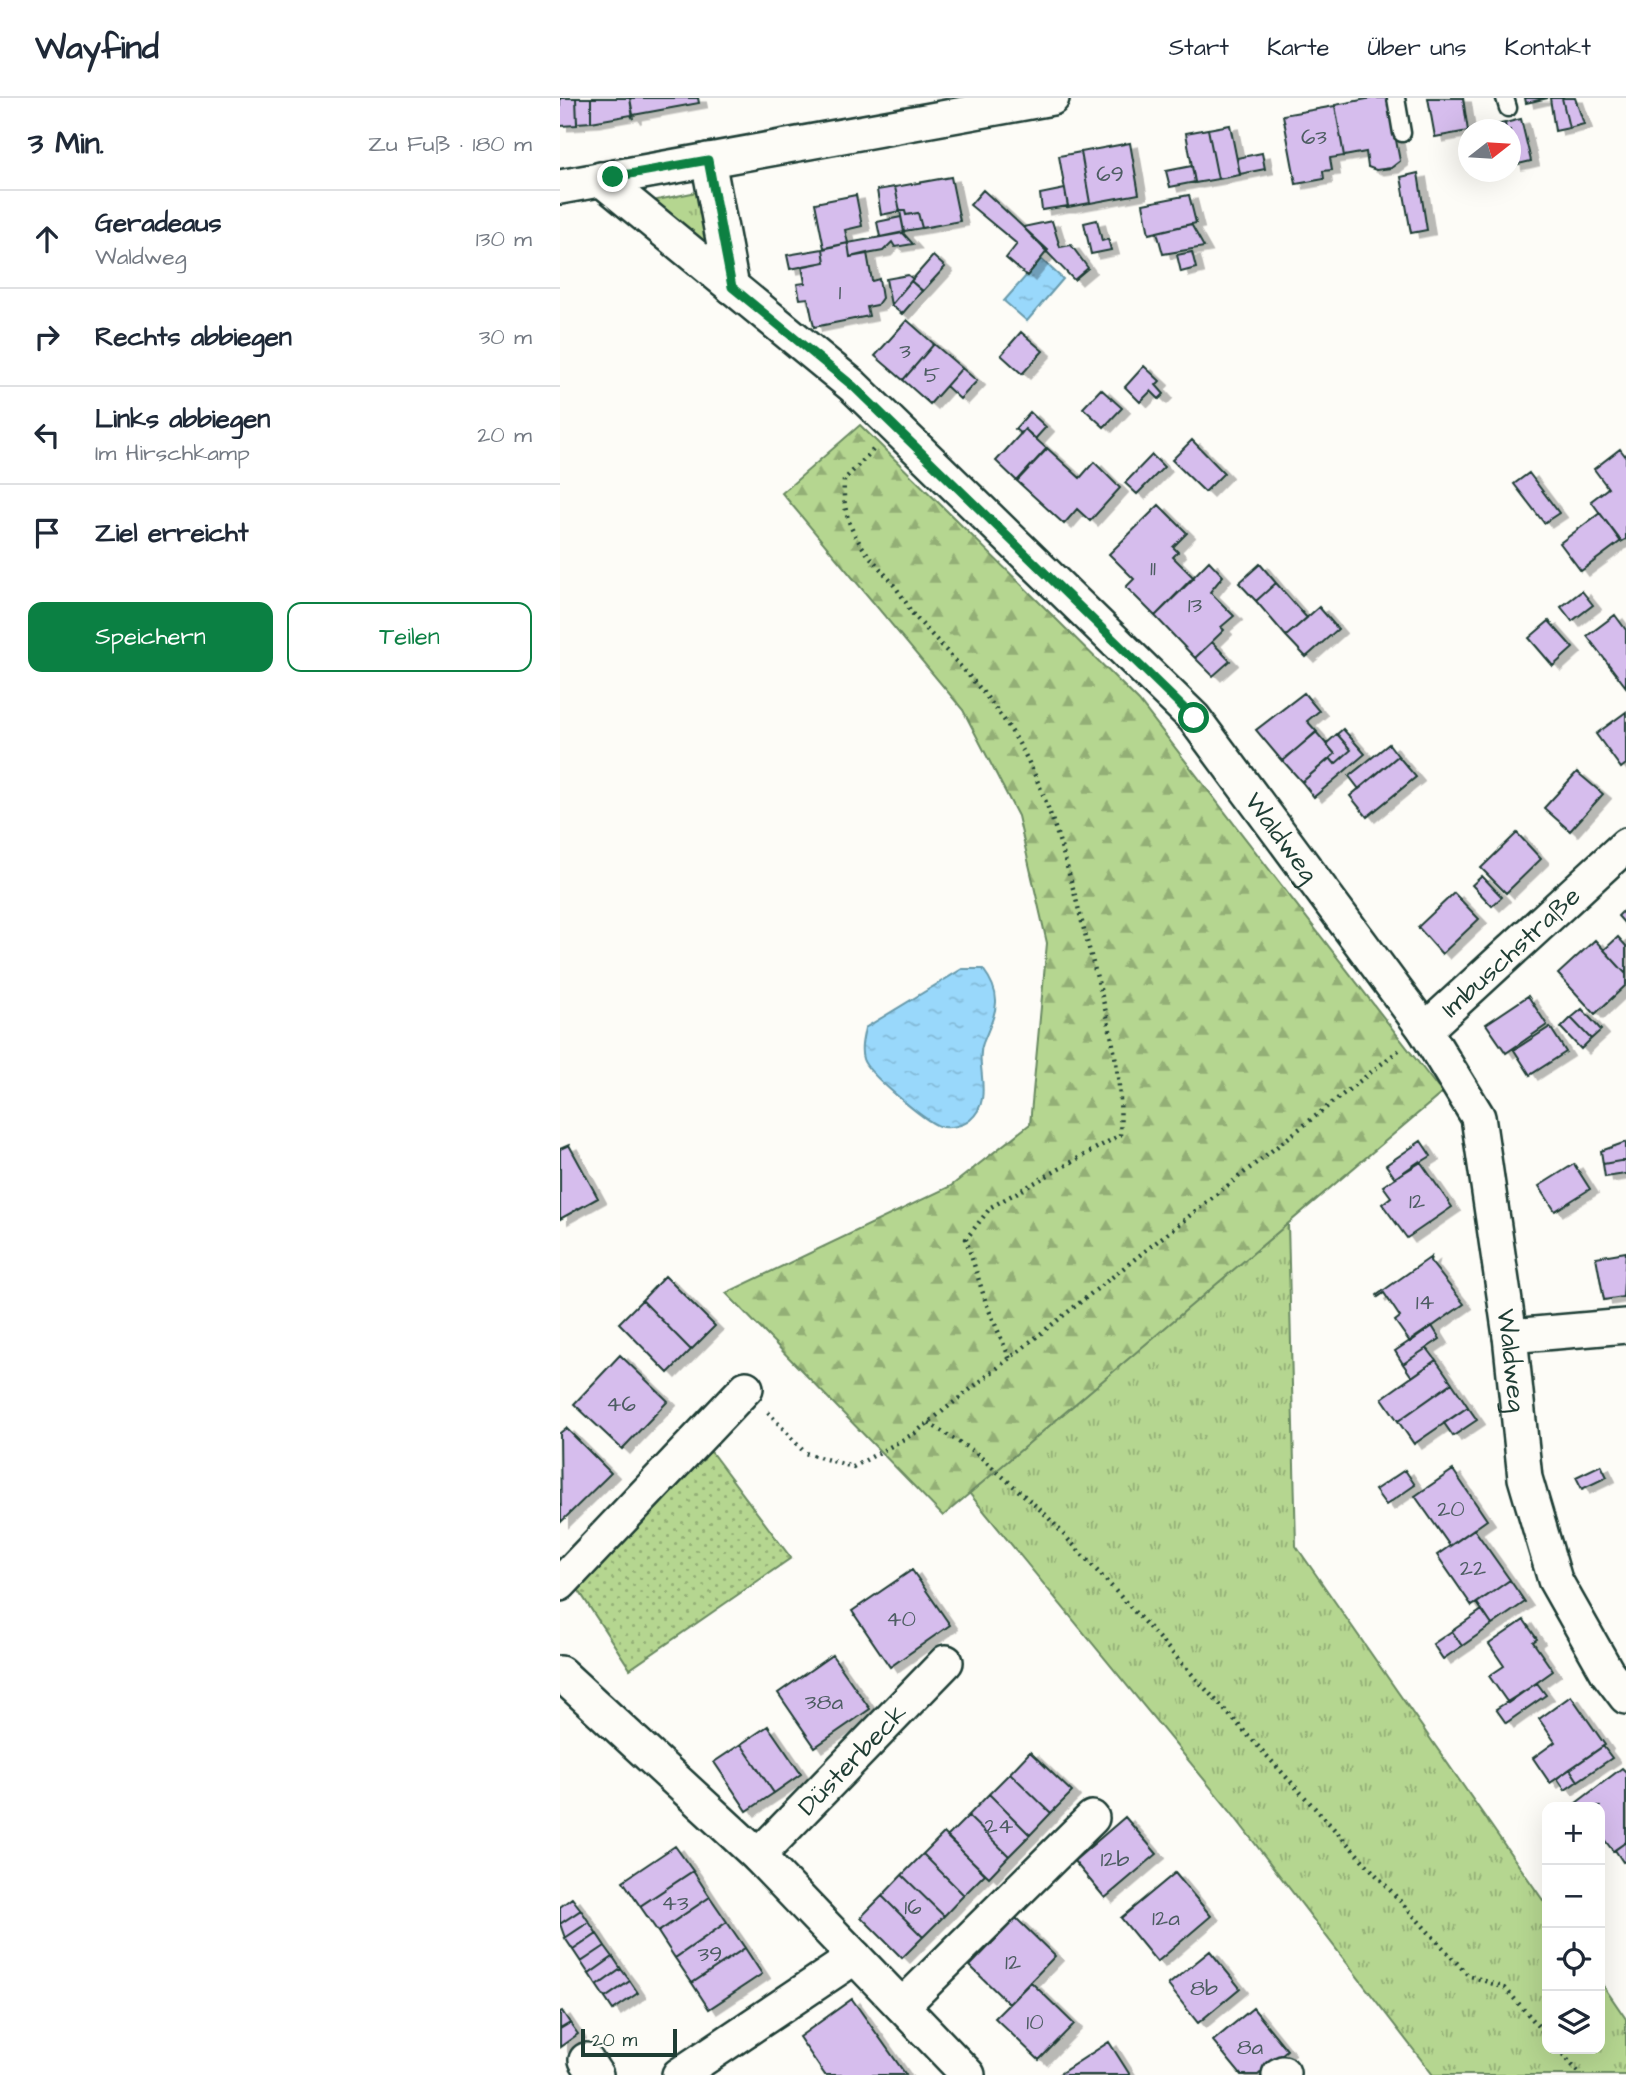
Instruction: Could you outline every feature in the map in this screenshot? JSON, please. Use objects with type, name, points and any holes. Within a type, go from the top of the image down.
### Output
[{"type":"street","points":[[560,187],[1009,102],[1052,98]]},
{"type":"street","points":[[708,160],[732,287]]},
{"type":"street","name":"Waldweg","points":[[601,178],[853,386],[1194,718],[1424,1030],[1478,1117],[1510,1336],[1525,1478],[1555,1580],[1606,1672],[1626,1697]]},
{"type":"street","name":"Imbuschstraße","points":[[1424,1030],[1626,845]]},
{"type":"street","points":[[1510,1336],[1626,1326]]},
{"type":"street","points":[[560,1584],[746,1388]]},
{"type":"street","name":"Düsterbeck","points":[[758,1856],[946,1662]]},
{"type":"street","points":[[560,1673],[758,1856],[968,2075]]},
{"type":"street","points":[[902,2006],[1092,1818]]},
{"type":"street","points":[[679,2075],[855,1957]]},
{"type":"lane","points":[[1396,98],[1402,132]]},
{"type":"path","points":[[895,427],[844,480],[842,503],[854,537],[903,595],[911,612],[1000,713],[1029,762],[1068,870],[1112,1032],[1122,1105],[1120,1135],[991,1207],[966,1239],[986,1303],[1010,1359]]},
{"type":"path","points":[[746,1388],[805,1453],[853,1466],[929,1423],[1424,1030]]},
{"type":"path","points":[[929,1423],[976,1453],[1044,1513],[1468,1975],[1505,1988],[1542,2030]]},
{"type":"path","points":[[1562,2054],[1581,2075]]},
{"type":"green space","points":[[702,191],[711,233],[706,250],[647,202]]},
{"type":"green space","points":[[860,425],[1139,701],[1442,1093],[943,1516],[726,1293],[951,1186],[1030,1124],[1047,943],[1018,816],[963,710],[782,493]]},
{"type":"green space","points":[[1288,1223],[1296,1546],[1542,1899],[1542,2054],[1605,2054],[1605,1988],[1626,2019],[1626,2075],[1433,2075],[1230,1811],[969,1493]]},
{"type":"green space","points":[[709,1449],[791,1558],[630,1669],[576,1586]]},
{"type":"water","points":[[1041,259],[1063,279],[1027,321],[1004,301]]},
{"type":"water","points":[[962,969],[983,969],[994,989],[996,1006],[981,1052],[983,1092],[977,1112],[963,1124],[942,1127],[910,1106],[875,1075],[863,1059],[862,1044],[865,1028]]},
{"type":"building","points":[[560,98],[576,98],[577,125],[560,126]]},
{"type":"building","points":[[576,98],[591,98],[591,122],[577,123]]},
{"type":"building","points":[[591,98],[630,98],[633,119],[631,115],[591,122]]},
{"type":"building","points":[[630,98],[698,98],[699,103],[633,115]]},
{"type":"building","points":[[1388,98],[1400,161],[1391,168],[1376,170],[1368,167],[1366,152],[1344,156],[1335,105]]},
{"type":"building","points":[[1428,98],[1463,98],[1466,119],[1458,119],[1458,133],[1435,137]]},
{"type":"building","points":[[1525,98],[1548,98],[1526,103]]},
{"type":"building","points":[[1550,98],[1562,98],[1569,128],[1555,131]]},
{"type":"building","points":[[1562,98],[1575,98],[1584,124],[1569,128]]},
{"type":"building","points":[[1335,106],[1344,156],[1330,158],[1332,170],[1323,171],[1324,179],[1296,184],[1283,115]]},
{"type":"building","points":[[1521,119],[1531,161],[1521,163]]},
{"type":"building","points":[[1230,125],[1240,175],[1218,179],[1208,129]]},
{"type":"building","points":[[1208,129],[1218,179],[1195,183],[1186,133]]},
{"type":"building","points":[[1130,143],[1139,194],[1090,203],[1081,152]]},
{"type":"building","points":[[1081,152],[1090,203],[1068,207],[1059,156]]},
{"type":"building","points":[[1262,153],[1265,169],[1240,174],[1237,158]]},
{"type":"building","points":[[1192,166],[1195,182],[1170,187],[1166,171]]},
{"type":"building","points":[[1418,173],[1427,230],[1411,233],[1401,177]]},
{"type":"building","points":[[951,177],[960,221],[922,228],[918,213],[906,215],[905,211],[900,211],[895,187]]},
{"type":"building","points":[[895,187],[900,211],[881,215],[877,190]]},
{"type":"building","points":[[1065,189],[1068,206],[1042,210],[1040,194]]},
{"type":"building","points":[[983,190],[1048,250],[1027,276],[1006,258],[1017,244],[970,205]]},
{"type":"building","points":[[856,195],[862,226],[845,230],[848,243],[824,248],[815,203]]},
{"type":"building","points":[[1189,195],[1196,223],[1149,234],[1143,204]]},
{"type":"building","points":[[900,211],[905,211],[906,215],[918,213],[922,228],[904,231]]},
{"type":"building","points":[[901,217],[904,232],[880,237],[877,222]]},
{"type":"building","points":[[1097,220],[1102,241],[1108,239],[1111,250],[1091,254],[1084,223]]},
{"type":"building","points":[[1052,221],[1060,247],[1071,245],[1088,268],[1074,280],[1023,227]]},
{"type":"building","points":[[1191,224],[1204,247],[1163,254],[1157,232]]},
{"type":"building","points":[[903,233],[913,244],[895,247],[892,242],[883,251],[850,257],[848,243]]},
{"type":"building","points":[[848,243],[850,257],[867,253],[872,281],[879,279],[882,298],[877,305],[867,307],[869,316],[814,327],[808,298],[800,299],[797,284],[805,283],[802,266],[825,262],[823,249]]},
{"type":"building","points":[[823,249],[825,262],[790,269],[787,255]]},
{"type":"building","points":[[1192,252],[1196,268],[1181,272],[1177,255]]},
{"type":"building","points":[[933,256],[945,267],[923,291],[911,281]]},
{"type":"building","points":[[908,275],[913,279],[891,305],[886,279]]},
{"type":"building","points":[[911,281],[922,291],[902,314],[891,305]]},
{"type":"building","points":[[907,320],[934,344],[903,380],[875,356]]},
{"type":"building","points":[[1021,332],[1043,351],[1022,374],[1001,355]]},
{"type":"building","points":[[934,344],[962,368],[930,404],[903,380]]},
{"type":"building","points":[[1144,366],[1160,381],[1156,385],[1164,394],[1159,399],[1151,391],[1140,402],[1125,387]]},
{"type":"building","points":[[962,368],[977,381],[960,399],[946,386]]},
{"type":"building","points":[[1101,389],[1122,408],[1104,427],[1083,408]]},
{"type":"building","points":[[1030,412],[1046,427],[1035,439],[1025,429],[1021,434],[1015,429]]},
{"type":"building","points":[[1025,429],[1047,449],[1017,481],[996,461]]},
{"type":"building","points":[[1192,440],[1224,473],[1205,492],[1172,460]]},
{"type":"building","points":[[1047,448],[1080,478],[1094,462],[1120,488],[1090,521],[1077,509],[1064,524],[1017,481]]},
{"type":"building","points":[[1620,449],[1626,457],[1626,539],[1621,542],[1591,501],[1608,488],[1594,469]]},
{"type":"building","points":[[1152,455],[1164,467],[1137,494],[1125,483]]},
{"type":"building","points":[[1529,473],[1559,513],[1544,523],[1514,484]]},
{"type":"building","points":[[1159,505],[1187,533],[1173,547],[1178,552],[1173,557],[1194,578],[1155,616],[1126,587],[1134,579],[1109,554]]},
{"type":"building","points":[[1600,513],[1621,541],[1581,571],[1560,543]]},
{"type":"building","points":[[1209,561],[1223,576],[1210,592],[1234,616],[1221,627],[1224,630],[1195,658],[1155,616]]},
{"type":"building","points":[[1260,564],[1276,583],[1256,601],[1239,583]]},
{"type":"building","points":[[1276,583],[1307,618],[1286,636],[1256,601]]},
{"type":"building","points":[[1582,591],[1593,605],[1572,621],[1561,607]]},
{"type":"building","points":[[1319,607],[1338,629],[1306,657],[1286,636]]},
{"type":"building","points":[[1615,615],[1626,630],[1626,687],[1587,636]]},
{"type":"building","points":[[1549,621],[1573,648],[1553,666],[1529,638]]},
{"type":"building","points":[[1212,642],[1230,661],[1213,676],[1195,658]]},
{"type":"building","points":[[1304,693],[1319,711],[1307,721],[1317,732],[1282,761],[1256,730]]},
{"type":"building","points":[[1626,712],[1626,764],[1621,768],[1596,734]]},
{"type":"building","points":[[1343,729],[1365,754],[1314,797],[1302,782],[1330,758],[1335,764],[1351,750],[1337,734]]},
{"type":"building","points":[[1316,732],[1335,754],[1302,782],[1283,761]]},
{"type":"building","points":[[1337,734],[1351,750],[1335,764],[1330,758],[1335,754],[1326,744]]},
{"type":"building","points":[[1389,744],[1398,756],[1359,789],[1349,776]]},
{"type":"building","points":[[1398,756],[1416,777],[1367,817],[1350,796]]},
{"type":"building","points":[[1577,772],[1603,794],[1570,831],[1544,808]]},
{"type":"building","points":[[1517,833],[1541,859],[1506,893],[1481,868]]},
{"type":"building","points":[[1482,876],[1502,897],[1492,906],[1472,885]]},
{"type":"building","points":[[1454,893],[1479,919],[1442,954],[1418,927]]},
{"type":"building","points":[[1626,908],[1626,925],[1618,916]]},
{"type":"building","points":[[1618,937],[1626,946],[1626,974],[1604,950]]},
{"type":"building","points":[[1595,940],[1626,974],[1626,985],[1595,1014],[1558,974]]},
{"type":"building","points":[[1528,996],[1547,1025],[1506,1053],[1486,1024]]},
{"type":"building","points":[[1582,1009],[1601,1030],[1591,1039],[1571,1018]]},
{"type":"building","points":[[1571,1018],[1591,1039],[1581,1049],[1561,1028]]},
{"type":"building","points":[[1550,1027],[1566,1052],[1530,1075],[1514,1050]]},
{"type":"building","points":[[1421,1141],[1431,1156],[1395,1178],[1386,1165]]},
{"type":"building","points":[[1626,1142],[1626,1160],[1603,1164],[1601,1151]]},
{"type":"building","points":[[569,1145],[598,1198],[560,1219],[560,1149]]},
{"type":"building","points":[[1626,1160],[1626,1174],[1605,1177],[1603,1164]]},
{"type":"building","points":[[1420,1161],[1452,1207],[1407,1238],[1382,1204],[1391,1197],[1383,1186]]},
{"type":"building","points":[[1574,1164],[1590,1189],[1555,1211],[1539,1186]]},
{"type":"building","points":[[1626,1252],[1623,1297],[1604,1300],[1596,1257]]},
{"type":"building","points":[[1431,1257],[1430,1261],[1464,1304],[1410,1342],[1395,1321],[1400,1317],[1384,1293],[1378,1297],[1377,1295]]},
{"type":"building","points":[[665,1276],[715,1326],[691,1350],[642,1300]]},
{"type":"building","points":[[642,1300],[691,1350],[668,1373],[619,1323]]},
{"type":"building","points":[[1432,1326],[1440,1339],[1403,1364],[1395,1351]]},
{"type":"building","points":[[1427,1348],[1436,1360],[1412,1377],[1403,1364]]},
{"type":"building","points":[[620,1355],[668,1401],[622,1449],[574,1404]]},
{"type":"building","points":[[1436,1360],[1452,1383],[1398,1421],[1382,1398]]},
{"type":"building","points":[[1452,1383],[1468,1407],[1414,1444],[1398,1421]]},
{"type":"building","points":[[1468,1407],[1477,1420],[1453,1436],[1444,1423]]},
{"type":"building","points":[[566,1428],[611,1473],[561,1522],[560,1433]]},
{"type":"building","points":[[1601,1465],[1607,1477],[1582,1489],[1576,1477]]},
{"type":"building","points":[[1405,1470],[1415,1485],[1386,1505],[1375,1490]]},
{"type":"building","points":[[1453,1470],[1487,1520],[1450,1546],[1415,1496]]},
{"type":"building","points":[[1474,1529],[1510,1580],[1472,1606],[1437,1555]]},
{"type":"building","points":[[912,1570],[950,1625],[890,1667],[852,1611]]},
{"type":"building","points":[[1510,1580],[1525,1602],[1492,1625],[1477,1603]]},
{"type":"building","points":[[1482,1610],[1492,1625],[1462,1646],[1452,1631]]},
{"type":"building","points":[[1524,1620],[1537,1639],[1533,1642],[1553,1671],[1508,1703],[1489,1676],[1504,1666],[1489,1644]]},
{"type":"building","points":[[1452,1631],[1462,1646],[1443,1659],[1433,1644]]},
{"type":"building","points":[[832,1655],[870,1709],[815,1747],[778,1693]]},
{"type":"building","points":[[1537,1683],[1546,1695],[1506,1723],[1496,1709]]},
{"type":"building","points":[[1571,1696],[1605,1745],[1550,1783],[1533,1758],[1555,1742],[1539,1719]]},
{"type":"building","points":[[768,1726],[801,1774],[774,1793],[741,1744]]},
{"type":"building","points":[[741,1744],[774,1793],[747,1811],[714,1762]]},
{"type":"building","points":[[1603,1746],[1612,1758],[1578,1781],[1570,1769]]},
{"type":"building","points":[[1030,1752],[1072,1792],[1051,1813],[1010,1773]]},
{"type":"building","points":[[1622,1768],[1626,1772],[1626,1842],[1613,1851],[1605,1841],[1605,1802],[1577,1802]]},
{"type":"building","points":[[1570,1769],[1578,1781],[1565,1790],[1557,1778]]},
{"type":"building","points":[[1010,1773],[1051,1813],[1030,1835],[989,1794]]},
{"type":"building","points":[[989,1794],[1030,1835],[1009,1856],[968,1816]]},
{"type":"building","points":[[968,1816],[1009,1856],[989,1877],[947,1837]]},
{"type":"building","points":[[1125,1817],[1157,1854],[1105,1898],[1074,1861]]},
{"type":"building","points":[[944,1833],[985,1874],[964,1895],[923,1854]]},
{"type":"building","points":[[1626,1842],[1626,1861],[1623,1862],[1615,1850]]},
{"type":"building","points":[[675,1846],[693,1871],[640,1906],[623,1881]]},
{"type":"building","points":[[923,1854],[964,1895],[944,1916],[902,1875]]},
{"type":"building","points":[[693,1871],[710,1897],[658,1932],[640,1906]]},
{"type":"building","points":[[1175,1873],[1211,1916],[1157,1962],[1121,1918]]},
{"type":"building","points":[[902,1875],[944,1916],[923,1937],[882,1896]]},
{"type":"building","points":[[882,1896],[923,1937],[902,1958],[861,1917]]},
{"type":"building","points":[[710,1897],[727,1922],[675,1958],[658,1932]]},
{"type":"building","points":[[572,1898],[581,1910],[560,1924],[560,1907]]},
{"type":"building","points":[[581,1910],[589,1922],[565,1938],[560,1924]]},
{"type":"building","points":[[1016,1918],[1055,1956],[1009,2004],[970,1966]]},
{"type":"building","points":[[589,1922],[597,1934],[573,1950],[565,1938]]},
{"type":"building","points":[[727,1922],[745,1948],[692,1983],[675,1958]]},
{"type":"building","points":[[597,1934],[605,1946],[581,1962],[573,1950]]},
{"type":"building","points":[[605,1946],[613,1957],[589,1974],[581,1962]]},
{"type":"building","points":[[745,1948],[762,1974],[709,2009],[692,1983]]},
{"type":"building","points":[[1210,1951],[1240,1988],[1198,2023],[1168,1985]]},
{"type":"building","points":[[613,1957],[621,1969],[597,1986],[589,1974]]},
{"type":"building","points":[[621,1969],[630,1981],[605,1998],[597,1986]]},
{"type":"building","points":[[630,1981],[638,1993],[613,2010],[605,1998]]},
{"type":"building","points":[[1031,1982],[1074,2024],[1039,2060],[995,2018]]},
{"type":"building","points":[[852,1999],[906,2075],[825,2075],[799,2037]]},
{"type":"building","points":[[1253,2008],[1287,2050],[1258,2075],[1241,2075],[1213,2041]]},
{"type":"building","points":[[562,2011],[570,2023],[560,2029],[560,2012]]},
{"type":"building","points":[[570,2023],[578,2034],[560,2047],[560,2029]]},
{"type":"building","points":[[1109,2042],[1130,2075],[1058,2075]]},
{"type":"route","points":[[613,177],[708,160],[732,287],[853,386],[1194,718]]}]
